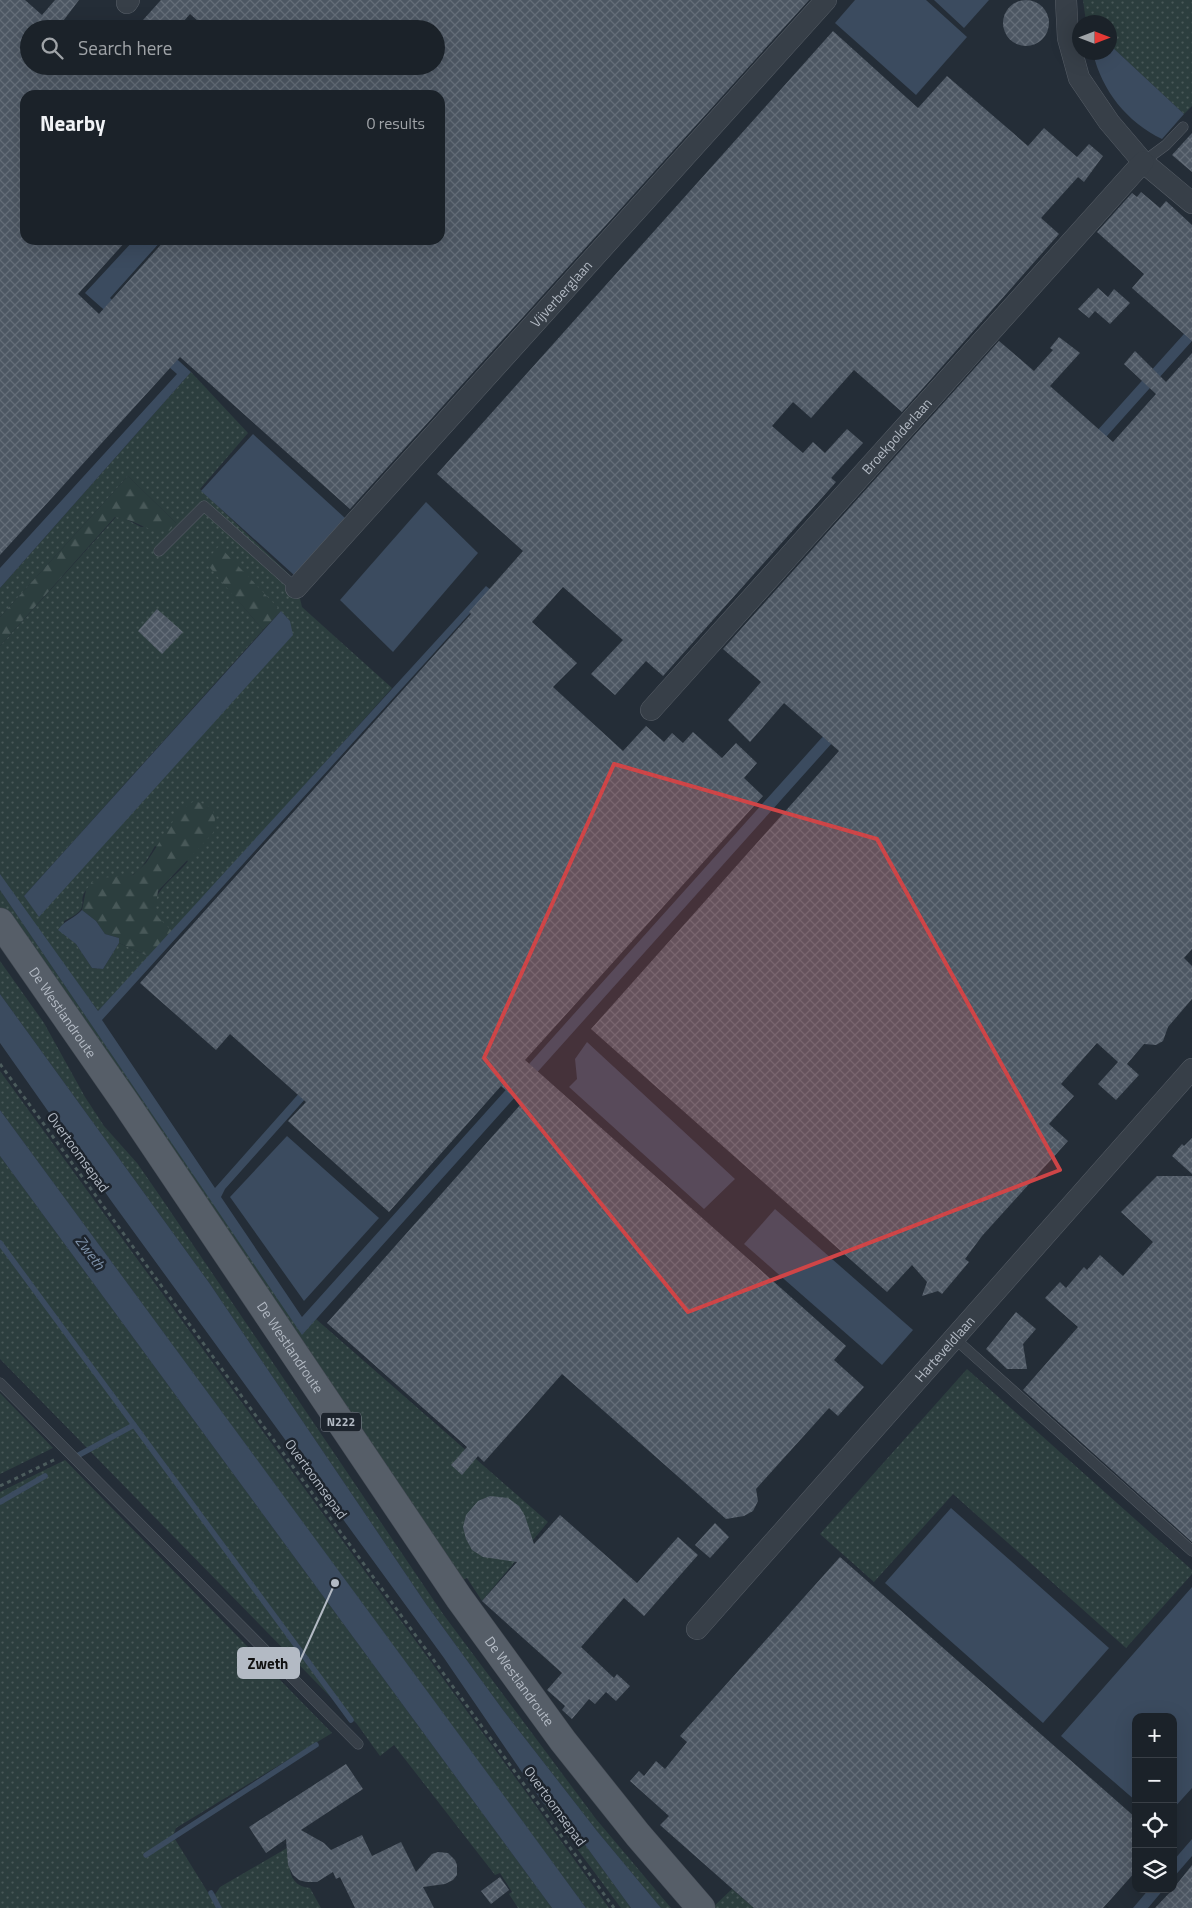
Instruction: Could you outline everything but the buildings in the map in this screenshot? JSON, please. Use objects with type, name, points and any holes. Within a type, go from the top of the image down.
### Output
[{"type":"main road","name":"De Westlandroute","points":[[0,922],[125,1102],[464,1606],[564,1742],[638,1835],[701,1908]]},
{"type":"main road","name":"De Westlandroute","points":[[0,950],[111,1110],[447,1609],[551,1750],[678,1908]]},
{"type":"street","name":"Vijverberglaan","points":[[296,588],[826,0]]},
{"type":"street","points":[[1066,0],[1068,38],[1079,78],[1109,122],[1143,162],[1192,203]]},
{"type":"street","name":"Broekpolderlaan","points":[[651,710],[1143,162]]},
{"type":"street","name":"Harteveldlaan","points":[[697,1629],[953,1337],[1192,1069]]},
{"type":"lane","points":[[1143,162],[1166,145],[1183,128]]},
{"type":"lane","points":[[159,551],[204,506],[296,588]]},
{"type":"lane","points":[[953,1337],[1192,1552]]},
{"type":"lane","points":[[0,1383],[358,1744]]},
{"type":"path","name":"Overtoomsepad","points":[[0,1064],[614,1908]]},
{"type":"path","points":[[0,1486],[70,1452]]},
{"type":"highlighted area","points":[[614,764],[877,839],[1060,1170],[688,1312],[484,1058]]},
{"type":"green space","points":[[1083,0],[1192,0],[1192,106],[1184,114],[1117,52],[1117,15],[1085,15]]},
{"type":"green space","points":[[191,372],[248,433],[200,489],[296,581],[302,607],[392,688],[173,932],[158,917],[155,902],[158,894],[188,861],[155,846],[143,865],[134,874],[106,878],[93,883],[87,889],[79,912],[64,921],[63,933],[76,944],[92,968],[103,969],[119,943],[150,957],[98,1011],[0,878],[0,646],[116,517],[124,518],[141,527],[176,523],[128,476],[0,617],[0,588]],"holes":[[[219,547],[290,621],[39,916],[24,896],[263,630],[206,562]]]},
{"type":"green space","points":[[128,476],[176,523],[169,531],[160,531],[115,517],[0,646],[0,617]]},
{"type":"green space","points":[[219,546],[281,611],[263,630],[205,562]]},
{"type":"green space","points":[[194,801],[206,805],[213,811],[215,820],[213,833],[158,891],[155,910],[158,917],[173,932],[150,957],[119,943],[119,938],[105,934],[96,921],[82,910],[86,890],[92,882],[101,878],[133,875],[146,863],[179,812]]},
{"type":"green space","points":[[0,890],[302,1334],[316,1319],[548,1522],[482,1601],[467,1578],[459,1582],[0,909]]},
{"type":"green space","points":[[0,961],[44,1023],[85,1097],[104,1126],[137,1163],[443,1614],[596,1819],[671,1908],[661,1908],[597,1831],[503,1710],[426,1604],[210,1284],[0,994]]},
{"type":"green space","points":[[0,1071],[609,1908],[586,1908],[0,1110]]},
{"type":"green space","points":[[0,1156],[552,1908],[518,1908],[509,1894],[512,1892],[500,1873],[495,1875],[394,1745],[380,1756],[357,1724],[0,1359]]},
{"type":"green space","points":[[967,1369],[1192,1570],[1192,1574],[1126,1648],[953,1494],[874,1582],[820,1534]]},
{"type":"green space","points":[[0,1393],[53,1448],[0,1474]]},
{"type":"green space","points":[[65,1460],[332,1733],[176,1828],[173,1836],[212,1899],[220,1887],[287,1848],[292,1855],[290,1872],[292,1877],[298,1884],[310,1888],[321,1908],[0,1908],[0,1492]]},
{"type":"green space","points":[[543,1803],[567,1820],[631,1908],[621,1908]]},
{"type":"green space","points":[[732,1889],[754,1908],[712,1908]]},
{"type":"water","points":[[855,0],[926,0],[967,37],[916,95],[835,23]]},
{"type":"water","points":[[934,0],[989,0],[964,28]]},
{"type":"water","points":[[1117,52],[1184,114],[1162,139],[1149,132],[1118,104],[1095,60],[1117,60]]},
{"type":"water","points":[[129,245],[158,245],[110,298],[191,372],[0,588],[0,568],[177,374],[85,293]]},
{"type":"water","points":[[1192,325],[1192,341],[302,1335],[0,890],[0,874],[98,1011],[486,586],[491,590],[102,1020],[215,1188],[585,771],[593,776],[225,1189],[221,1197],[302,1317]]},
{"type":"water","points":[[253,434],[345,518],[294,575],[201,491]]},
{"type":"water","points":[[426,502],[478,553],[393,652],[340,600]]},
{"type":"water","points":[[281,611],[290,621],[293,635],[39,917],[24,896]]},
{"type":"water","points":[[82,910],[96,921],[105,934],[119,938],[119,943],[103,969],[92,968],[76,944],[58,930]]},
{"type":"water","points":[[0,994],[210,1284],[426,1604],[503,1710],[597,1831],[661,1908],[631,1908],[567,1820],[543,1803],[444,1658],[112,1202],[0,1043]]},
{"type":"water","points":[[587,1042],[735,1179],[704,1209],[569,1087],[577,1079],[575,1059]]},
{"type":"water","points":[[0,1110],[586,1908],[552,1908],[0,1156]]},
{"type":"water","points":[[287,1136],[379,1218],[304,1301],[230,1197]]},
{"type":"water","points":[[775,1209],[913,1330],[882,1365],[744,1244]]},
{"type":"water","points":[[951,1508],[1109,1648],[1043,1723],[885,1583]]},
{"type":"water","points":[[1192,1587],[1192,1788],[1177,1805],[1177,1713],[1132,1713],[1132,1798],[1061,1736]]},
{"type":"water","points":[[1192,1839],[1192,1856],[1177,1873],[1177,1856]]},
{"type":"water","points":[[1146,1893],[1161,1893],[1148,1908],[1133,1908]]},
{"type":"waterway","points":[[0,1243],[351,1720]]},
{"type":"waterway","points":[[77,1456],[134,1425]]},
{"type":"waterway","points":[[0,1502],[45,1476]]},
{"type":"waterway","points":[[146,1855],[316,1745]]},
{"type":"waterway","points":[[211,1893],[219,1908]]},
{"type":"place","name":"Zweth","points":[[335,1583]]}]
